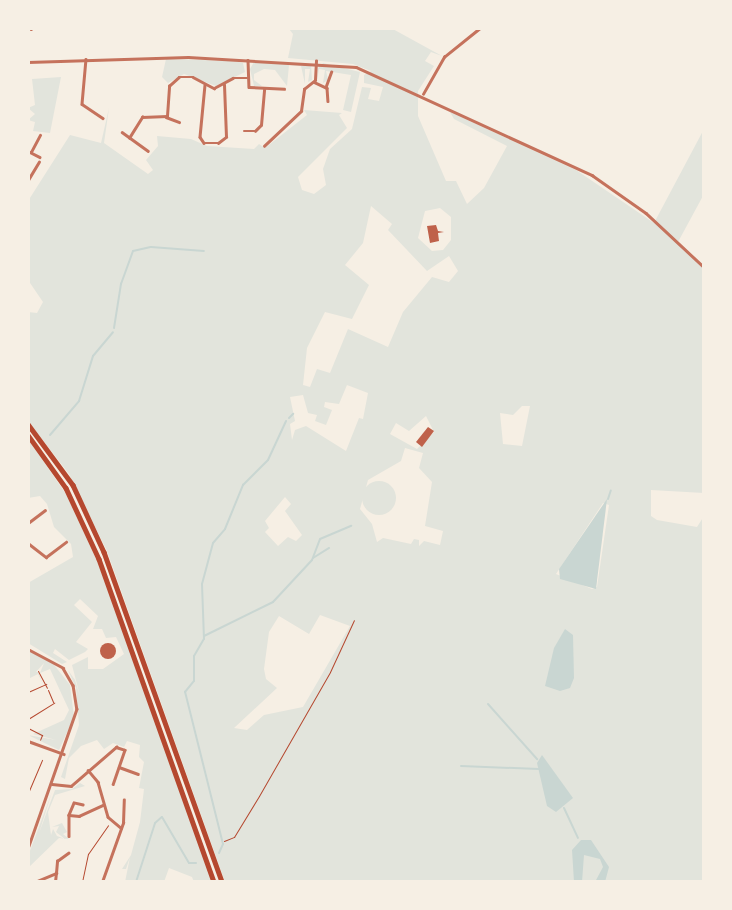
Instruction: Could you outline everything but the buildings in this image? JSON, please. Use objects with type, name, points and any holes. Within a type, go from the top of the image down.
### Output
[{"type":"highway","points":[[28,424],[72,485],[104,552],[222,882]]},
{"type":"highway","points":[[28,435],[61,479],[99,559],[214,882]]},
{"type":"street","points":[[423,94],[444,57],[480,28]]},
{"type":"street","points":[[86,60],[82,104],[103,118]]},
{"type":"street","points":[[248,60],[247,78],[250,88],[284,89]]},
{"type":"street","points":[[264,146],[297,117],[304,89],[314,82],[316,61]]},
{"type":"street","points":[[28,62],[316,61],[356,67],[423,94],[604,182],[646,213],[704,267]]},
{"type":"street","points":[[328,101],[326,86],[331,72]]},
{"type":"street","points":[[166,117],[169,86],[177,77],[193,77],[205,85],[224,85],[234,78],[247,78]]},
{"type":"street","points":[[314,82],[326,86]]},
{"type":"street","points":[[205,85],[200,137],[204,143],[218,144],[226,137],[224,85]]},
{"type":"street","points":[[243,131],[260,126],[264,89]]},
{"type":"street","points":[[129,138],[142,117],[166,117],[179,122]]},
{"type":"street","points":[[122,132],[148,151]]},
{"type":"street","points":[[40,135],[29,152],[40,157]]},
{"type":"street","points":[[28,180],[38,162]]},
{"type":"street","points":[[37,508],[41,513]]},
{"type":"street","points":[[28,523],[46,510]]},
{"type":"street","points":[[28,543],[49,561]]},
{"type":"street","points":[[46,557],[64,543],[66,550]]},
{"type":"street","points":[[28,649],[59,665],[73,685],[76,717],[28,849]]},
{"type":"street","points":[[28,742],[64,754]]},
{"type":"street","points":[[113,784],[128,744]]},
{"type":"street","points":[[52,784],[69,787],[112,748],[125,750]]},
{"type":"street","points":[[119,767],[138,774]]},
{"type":"street","points":[[88,770],[98,782],[103,805],[113,823],[121,828]]},
{"type":"street","points":[[102,882],[121,828],[124,800]]},
{"type":"street","points":[[69,836],[69,815],[74,803],[83,805]]},
{"type":"street","points":[[69,815],[79,816],[103,805]]},
{"type":"street","points":[[118,808],[124,807]]},
{"type":"street","points":[[55,882],[57,861],[68,853]]},
{"type":"street","points":[[35,882],[56,873]]},
{"type":"path","points":[[224,841],[234,837],[259,796],[330,672],[354,620]]},
{"type":"path","points":[[28,719],[54,703],[38,671]]},
{"type":"path","points":[[28,692],[46,684]]},
{"type":"path","points":[[28,728],[42,735],[38,745]]},
{"type":"path","points":[[28,793],[46,747]]},
{"type":"path","points":[[82,882],[89,854],[101,832],[113,823]]},
{"type":"shaded area","points":[[391,28],[442,56],[431,52],[425,61],[434,66],[418,91],[418,116],[446,181],[456,181],[467,204],[484,188],[507,146],[454,119],[450,112],[576,170],[654,223],[704,129],[704,194],[678,242],[704,267],[704,493],[651,490],[651,516],[657,520],[697,527],[704,516],[704,882],[225,882],[107,551],[69,474],[28,421],[28,312],[37,313],[43,302],[28,280],[28,201],[70,135],[101,143],[109,108],[104,143],[148,174],[153,170],[146,160],[158,146],[157,136],[191,139],[207,146],[254,149],[259,144],[265,148],[307,115],[304,110],[342,113],[339,115],[347,128],[298,177],[302,190],[314,194],[326,185],[323,169],[330,149],[352,129],[362,87],[371,88],[368,99],[379,101],[383,87],[364,83],[364,75],[371,71],[353,64],[288,58],[293,34],[289,29]],"holes":[[[371,206],[392,224],[388,230],[427,271],[449,256],[458,271],[449,282],[432,277],[403,312],[388,347],[348,329],[330,373],[317,369],[310,387],[303,385],[307,348],[325,312],[352,319],[369,285],[345,265],[363,243]],[[440,208],[451,217],[451,240],[443,250],[432,251],[418,238],[425,211]],[[347,385],[368,393],[363,419],[359,418],[346,451],[306,426],[295,430],[292,440],[290,424],[295,421],[290,397],[303,395],[308,413],[317,415],[315,421],[326,425],[332,410],[324,407],[325,402],[339,404]],[[522,406],[530,406],[522,446],[503,444],[500,413],[513,415]],[[426,416],[434,432],[417,449],[390,434],[396,423],[409,431]],[[405,448],[423,453],[419,468],[432,482],[425,526],[443,531],[440,545],[424,541],[419,546],[419,540],[414,539],[411,544],[383,538],[377,542],[372,524],[360,509],[368,480],[401,461]],[[285,497],[291,504],[285,511],[302,535],[296,541],[288,537],[278,546],[265,532],[269,528],[265,521]],[[603,503],[609,505],[597,587],[592,589],[556,574]],[[320,615],[350,626],[303,707],[264,715],[247,730],[234,728],[277,688],[266,679],[264,669],[269,632],[279,616],[309,634]]]},
{"type":"shaded area","points":[[166,59],[235,61],[243,63],[245,72],[216,86],[184,74],[168,83],[162,77]]},
{"type":"shaded area","points":[[254,62],[311,64],[312,80],[308,82],[310,69],[305,69],[305,84],[301,66],[289,65],[287,86],[275,70],[264,69],[254,74],[254,80],[262,86],[254,86],[250,69]]},
{"type":"shaded area","points":[[323,63],[360,72],[351,112],[343,110],[351,75],[326,71],[328,80],[323,83],[325,70],[319,69],[317,81],[318,68]]},
{"type":"shaded area","points":[[61,77],[50,133],[33,131],[35,122],[28,120],[35,114],[28,108],[35,105],[32,79]]},
{"type":"shaded area","points":[[28,439],[66,494],[98,563],[212,882],[194,882],[192,877],[169,868],[164,882],[125,882],[130,857],[126,869],[122,869],[131,855],[140,822],[144,789],[139,788],[144,762],[139,757],[140,745],[127,741],[124,747],[113,743],[104,749],[97,740],[81,746],[69,758],[65,779],[61,777],[79,725],[76,688],[68,670],[75,680],[80,696],[72,665],[88,657],[88,669],[103,669],[124,654],[116,637],[106,638],[102,629],[93,629],[98,616],[80,599],[74,605],[92,622],[76,642],[88,649],[85,652],[69,660],[55,649],[53,653],[67,662],[62,664],[28,643],[28,583],[73,557],[71,544],[54,527],[47,504],[40,496],[28,498]]},
{"type":"shaded area","points":[[379,481],[391,486],[396,498],[391,510],[379,515],[367,510],[362,498],[367,486]]},
{"type":"shaded area","points":[[607,499],[596,589],[560,579],[559,569]]},
{"type":"shaded area","points":[[565,629],[573,635],[574,678],[570,688],[560,691],[545,686],[554,648]]},
{"type":"shaded area","points":[[28,651],[51,661],[70,685],[74,717],[59,750],[28,735],[56,740],[33,734],[64,720],[69,710],[50,669],[40,673],[44,663],[36,672],[38,672],[43,684],[38,674],[28,679]]},
{"type":"shaded area","points":[[542,755],[573,798],[556,812],[547,806],[537,763]]},
{"type":"shaded area","points":[[80,783],[85,786],[55,795],[48,812],[51,835],[53,829],[57,836],[64,838],[59,838],[28,868],[28,856],[52,792],[39,833],[55,790],[72,789]]},
{"type":"shaded area","points":[[62,823],[67,832],[63,834],[69,839],[64,839],[56,832],[59,826],[52,827]]},
{"type":"shaded area","points":[[581,840],[591,840],[609,867],[605,882],[595,882],[603,867],[600,859],[584,855],[582,882],[574,882],[572,850]]},
{"type":"waterway","points":[[114,328],[121,284],[133,251],[151,247],[204,251]]},
{"type":"waterway","points":[[50,435],[79,401],[93,356],[113,332]]},
{"type":"waterway","points":[[289,418],[293,414]]},
{"type":"waterway","points":[[219,853],[223,844],[185,692],[194,681],[194,656],[204,639],[202,584],[213,543],[225,529],[243,485],[268,460],[286,421]]},
{"type":"waterway","points":[[608,499],[611,490]]},
{"type":"waterway","points":[[204,636],[273,602],[312,560],[320,539],[351,526]]},
{"type":"waterway","points":[[313,558],[329,548]]},
{"type":"waterway","points":[[488,704],[537,759]]},
{"type":"waterway","points":[[461,766],[539,769]]},
{"type":"waterway","points":[[564,808],[578,838]]},
{"type":"waterway","points":[[136,882],[155,823],[162,817],[189,863],[196,863]]}]
